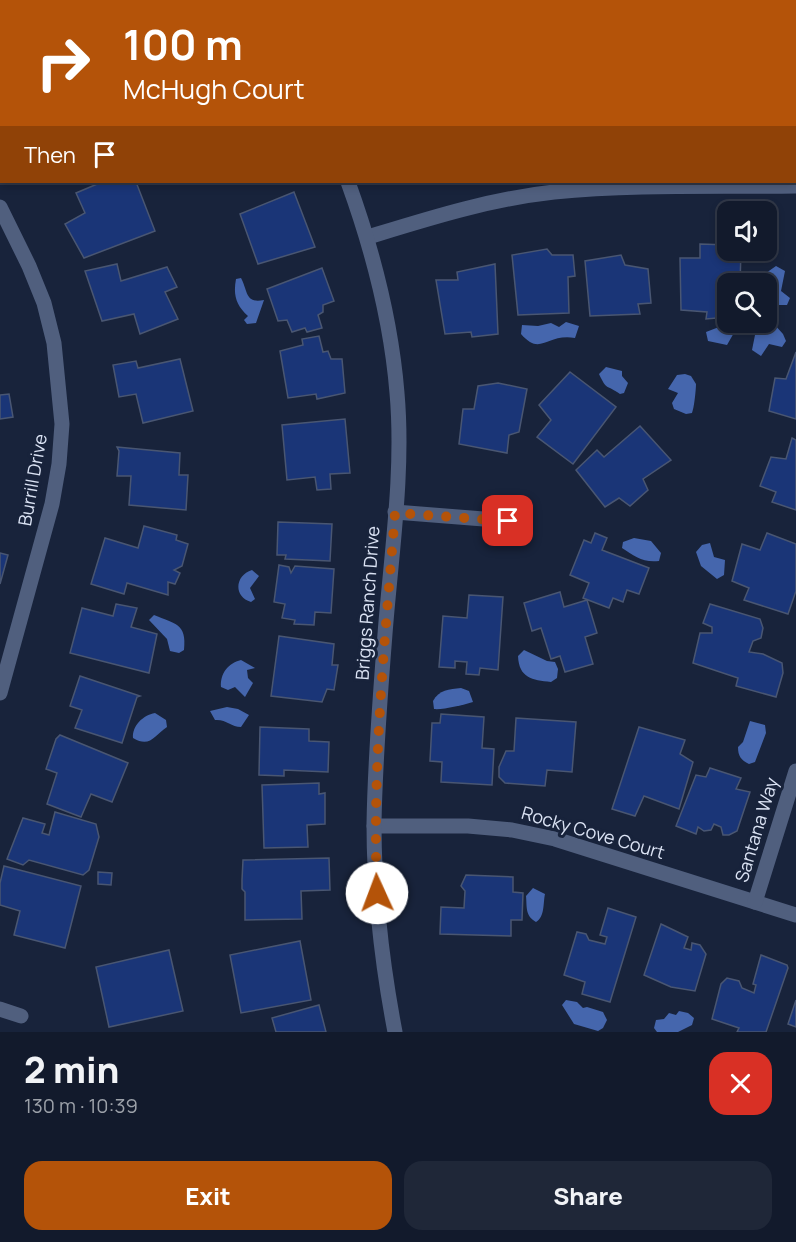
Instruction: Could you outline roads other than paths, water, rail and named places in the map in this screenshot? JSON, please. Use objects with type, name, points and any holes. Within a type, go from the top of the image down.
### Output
[{"type":"street","name":"Briggs Ranch Drive","points":[[348,183],[368,237],[389,323],[397,395],[399,443],[378,731],[374,826],[384,974],[394,1032]]},
{"type":"street","points":[[368,237],[448,212],[500,200],[554,192],[608,188],[796,186]]},
{"type":"street","name":"Burrill Drive","points":[[0,207],[44,303],[54,343],[62,424],[59,464],[52,504],[0,693]]},
{"type":"street","points":[[395,513],[508,521]]},
{"type":"street","name":"Santana Way","points":[[755,902],[796,771]]},
{"type":"street","name":"Rocky Cove Court","points":[[374,826],[468,826],[512,830],[555,839],[796,915]]},
{"type":"street","points":[[0,1009],[21,1016]]},
{"type":"water","points":[[776,266],[785,271],[781,291],[790,298],[787,305],[777,305],[777,273],[766,273]]},
{"type":"water","points":[[241,278],[250,298],[258,301],[264,300],[256,323],[247,324],[244,320],[248,316],[236,299],[236,279]]},
{"type":"water","points":[[566,322],[579,326],[575,338],[557,338],[534,344],[521,334],[522,325],[538,326],[551,323],[559,327]]},
{"type":"water","points":[[777,327],[786,341],[782,347],[769,344],[761,356],[752,350],[755,335],[777,333]]},
{"type":"water","points":[[717,328],[717,333],[734,333],[727,345],[708,341],[706,332]]},
{"type":"water","points":[[606,367],[622,371],[622,376],[628,383],[624,393],[620,394],[604,383],[599,374]]},
{"type":"water","points":[[677,375],[691,376],[696,384],[693,411],[686,414],[674,409],[672,403],[678,393],[668,389]]},
{"type":"water","points":[[634,538],[651,541],[661,553],[659,561],[643,560],[622,548],[623,542]]},
{"type":"water","points":[[710,543],[714,557],[725,560],[724,575],[717,579],[701,566],[696,552],[702,545]]},
{"type":"water","points":[[252,570],[259,576],[250,588],[255,599],[251,602],[241,596],[238,586],[242,576]]},
{"type":"water","points":[[154,615],[174,623],[181,629],[184,634],[184,650],[179,653],[170,651],[167,639],[149,620]]},
{"type":"water","points":[[524,650],[547,661],[555,662],[558,669],[557,678],[551,682],[528,677],[519,663],[518,656]]},
{"type":"water","points":[[241,660],[255,668],[247,670],[248,678],[253,683],[245,697],[235,687],[228,690],[221,687],[226,670]]},
{"type":"water","points":[[461,688],[469,691],[473,702],[434,709],[433,701],[438,694]]},
{"type":"water","points":[[227,707],[238,709],[249,715],[241,727],[215,720],[210,711]]},
{"type":"water","points":[[155,713],[166,720],[167,727],[148,741],[133,738],[134,729],[139,722]]},
{"type":"water","points":[[750,721],[765,725],[766,733],[755,762],[749,764],[740,757],[738,747],[743,742]]},
{"type":"water","points":[[533,888],[545,894],[542,913],[536,922],[528,914],[526,896]]},
{"type":"water","points":[[566,1000],[577,1002],[583,1008],[603,1012],[607,1020],[603,1028],[598,1031],[574,1024],[562,1005]]},
{"type":"water","points":[[679,1011],[688,1013],[694,1018],[692,1025],[678,1032],[657,1032],[654,1028],[656,1020],[664,1019],[669,1013],[676,1015]]}]
